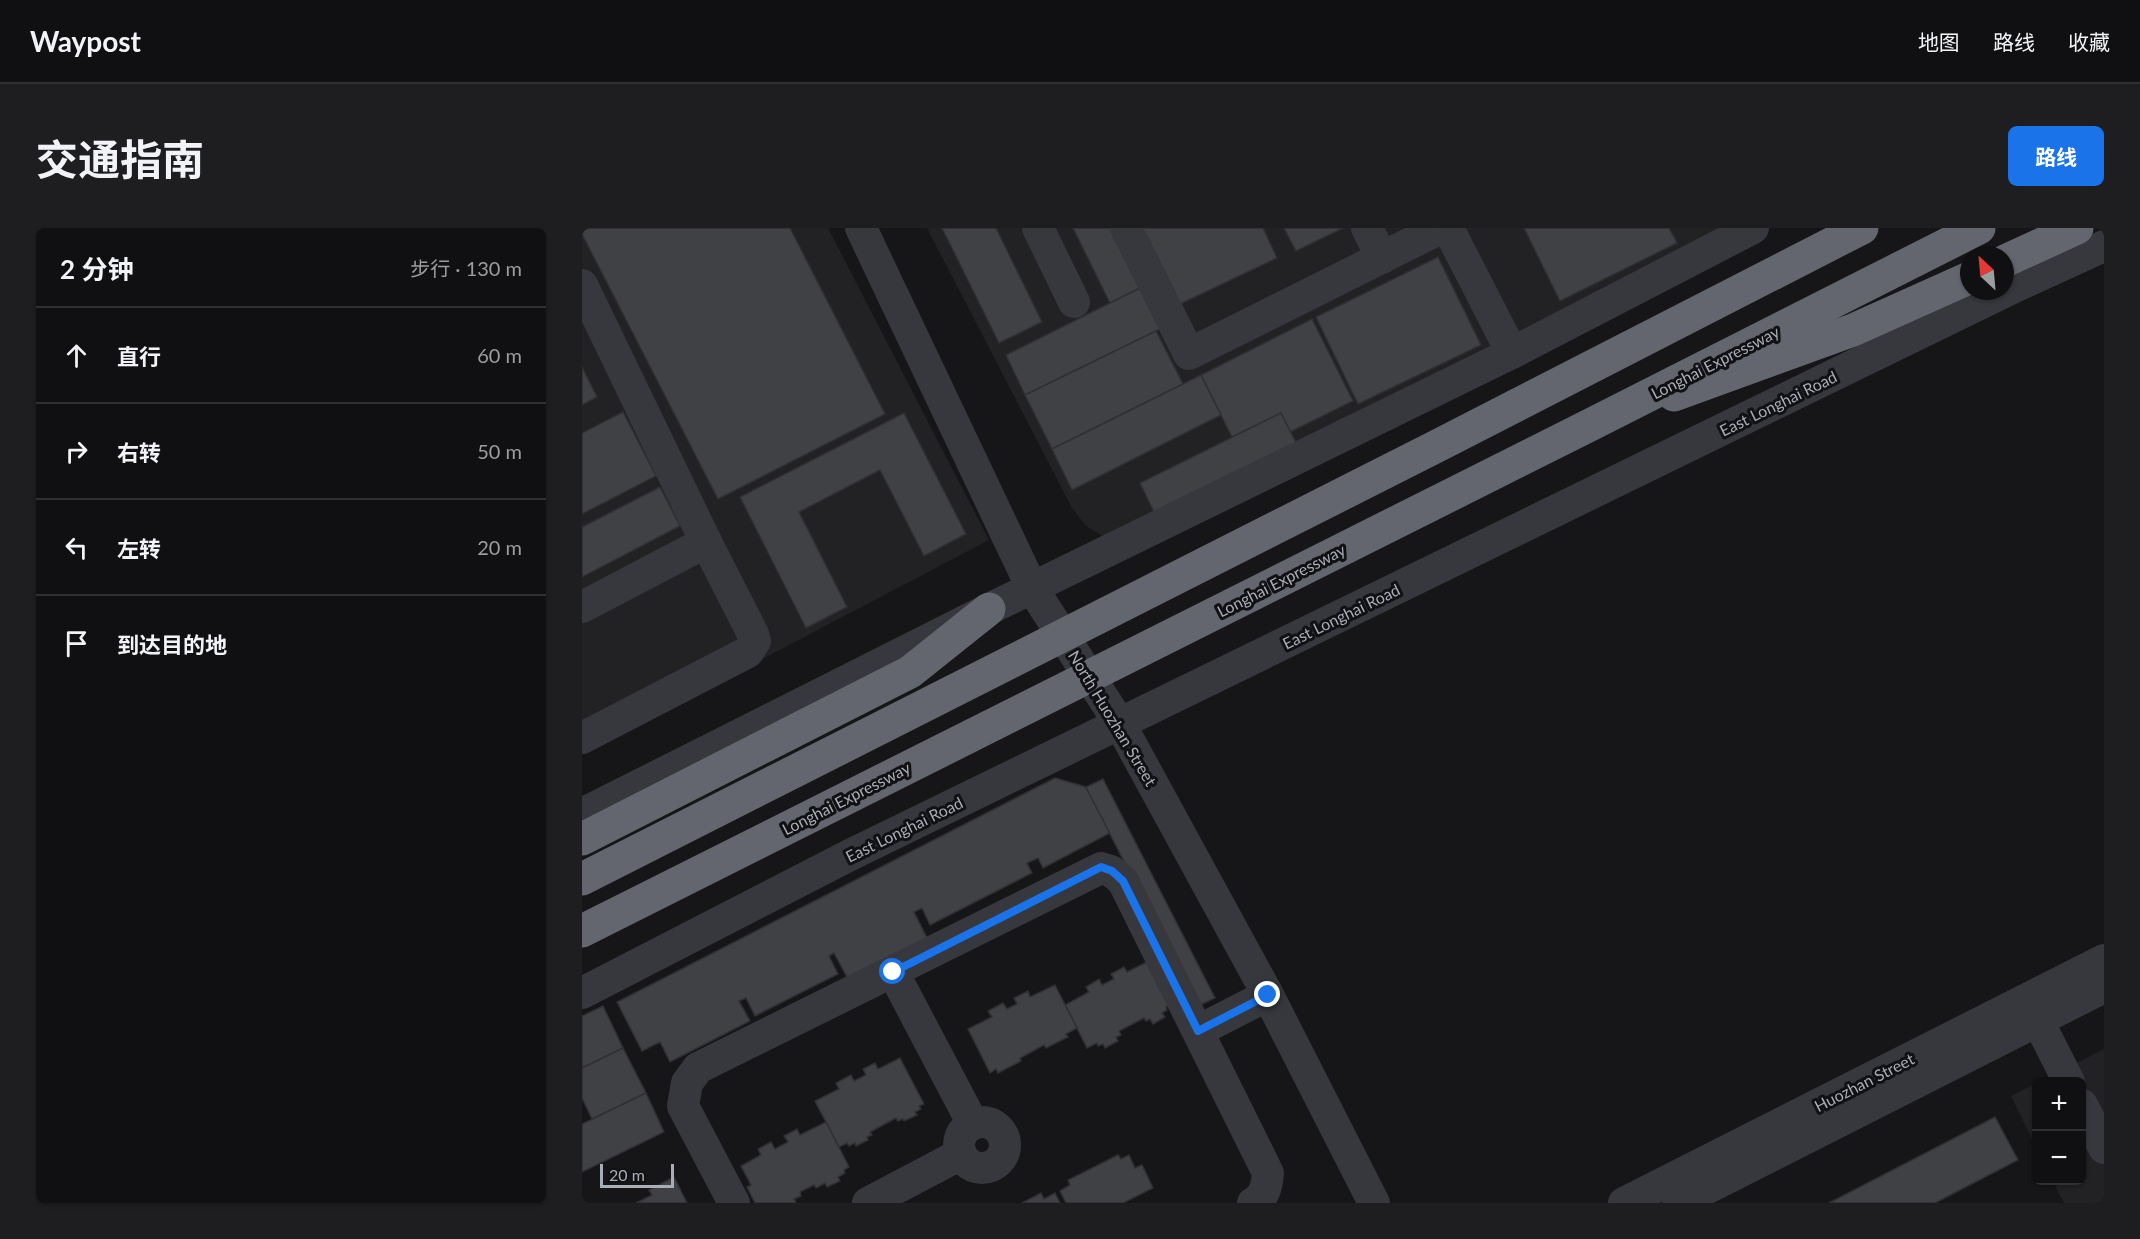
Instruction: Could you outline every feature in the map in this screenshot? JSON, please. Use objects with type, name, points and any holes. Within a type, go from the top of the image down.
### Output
[{"type":"highway","points":[[582,879],[1862,228]]},
{"type":"highway","name":"Longhai Expressway","points":[[582,931],[1979,228]]},
{"type":"highway","points":[[2014,257],[2077,228]]},
{"type":"highway","points":[[1590,425],[1853,330],[1960,282]]},
{"type":"highway","points":[[582,839],[910,672],[989,609]]},
{"type":"street","name":"North Huozhan Street","points":[[861,228],[1032,588],[1120,724],[1268,995],[1374,1203]]},
{"type":"street","points":[[1038,228],[1074,302]]},
{"type":"street","points":[[1126,228],[1189,354],[1441,228]]},
{"type":"street","points":[[1367,228],[1382,258]]},
{"type":"street","points":[[1448,228],[1512,353]]},
{"type":"street","points":[[582,814],[989,609],[1512,353],[1754,228]]},
{"type":"street","name":"East Longhai Road","points":[[582,993],[850,855],[2012,288],[2104,246]]},
{"type":"street","points":[[582,285],[755,641],[748,652],[582,738]]},
{"type":"street","points":[[582,607],[705,542]]},
{"type":"street","points":[[734,1203],[683,1106],[687,1083],[698,1068],[1101,867],[1112,871],[1123,881],[1268,1173],[1266,1187],[1259,1200],[1253,1203]]},
{"type":"street","name":"Huozhan Street","points":[[1624,1203],[2104,960]]},
{"type":"street","points":[[893,972],[973,1124]]},
{"type":"street","name":"Huozhan Street","points":[[1678,1203],[2104,987]]},
{"type":"street","points":[[1198,1031],[1268,995]]},
{"type":"street","points":[[2037,1021],[2066,1077]]},
{"type":"street","points":[[2086,1113],[2104,1149]]},
{"type":"street","points":[[990,1123],[1003,1134],[1006,1142],[1004,1152],[1000,1160],[993,1165],[974,1166],[961,1154],[959,1145],[961,1137],[965,1129],[973,1124],[990,1123]]},
{"type":"street","points":[[868,1203],[961,1154]]},
{"type":"shaded area","points":[[582,228],[828,228],[989,540],[582,754]]},
{"type":"shaded area","points":[[927,228],[1726,228],[1125,538],[1104,537],[1086,526],[1072,508]]},
{"type":"shaded area","points":[[2104,1049],[2104,1203],[2064,1203],[2055,1185],[2086,1185],[2086,1077],[2049,1077]]},
{"type":"shaded area","points":[[2032,1085],[2032,1139],[2011,1096]]},
{"type":"building","points":[[582,228],[790,228],[885,414],[718,499],[582,234]]},
{"type":"building","points":[[942,228],[996,228],[1042,322],[999,343]]},
{"type":"building","points":[[1073,228],[1111,228],[1140,288],[1110,303]]},
{"type":"building","points":[[1139,228],[1263,228],[1277,258],[1176,306]]},
{"type":"building","points":[[1284,228],[1343,228],[1296,251]]},
{"type":"building","points":[[1524,228],[1669,228],[1677,243],[1560,301]]},
{"type":"building","points":[[1438,257],[1481,345],[1358,404],[1316,317]]},
{"type":"building","points":[[1140,288],[1160,329],[1025,395],[1006,355]]},
{"type":"building","points":[[1312,319],[1353,401],[1290,432],[1281,413],[1232,437],[1201,375]]},
{"type":"building","points":[[1156,331],[1183,384],[1052,449],[1025,395]]},
{"type":"building","points":[[582,367],[597,397],[582,405]]},
{"type":"building","points":[[1201,375],[1221,415],[1072,490],[1052,449]]},
{"type":"building","points":[[623,412],[656,476],[582,514],[582,433]]},
{"type":"building","points":[[904,413],[966,534],[924,556],[880,470],[799,512],[847,607],[806,628],[740,497]]},
{"type":"building","points":[[1281,413],[1297,445],[1156,516],[1140,483]]},
{"type":"building","points":[[660,487],[680,526],[582,577],[582,527]]},
{"type":"building","points":[[1055,778],[1086,787],[1110,833],[1043,868],[1038,858],[1027,863],[1032,873],[930,925],[922,908],[914,912],[927,938],[848,979],[834,953],[829,956],[838,974],[755,1016],[746,998],[739,1001],[750,1021],[670,1062],[660,1042],[642,1051],[617,1002]]},
{"type":"building","points":[[1103,779],[1215,998],[1198,1006],[1086,787]]},
{"type":"building","points":[[1149,961],[1171,1004],[1162,1013],[1165,1017],[1153,1024],[1150,1019],[1146,1021],[1144,1018],[1119,1031],[1121,1035],[1116,1037],[1118,1041],[1105,1048],[1103,1044],[1098,1046],[1097,1043],[1087,1048],[1065,1005],[1089,992],[1086,987],[1099,979],[1102,985],[1114,979],[1111,974],[1124,967],[1127,972]]},
{"type":"building","points":[[1055,985],[1077,1028],[1066,1034],[1068,1037],[1046,1048],[1044,1045],[998,1073],[996,1069],[990,1073],[968,1029],[992,1017],[988,1011],[1003,1003],[1007,1009],[1017,1004],[1014,998],[1028,991],[1030,997]]},
{"type":"building","points":[[603,1006],[623,1048],[582,1068],[582,1016]]},
{"type":"building","points":[[623,1048],[646,1093],[592,1119],[582,1098],[582,1068]]},
{"type":"building","points":[[900,1058],[924,1104],[919,1106],[921,1109],[915,1112],[917,1115],[904,1121],[903,1119],[898,1121],[896,1118],[870,1132],[872,1135],[867,1137],[868,1140],[856,1146],[855,1143],[849,1146],[847,1143],[839,1147],[815,1101],[839,1089],[836,1083],[851,1075],[854,1081],[866,1075],[863,1069],[875,1063],[878,1069]]},
{"type":"building","points":[[646,1093],[664,1132],[582,1172],[582,1124]]},
{"type":"building","points":[[1995,1117],[2018,1160],[1935,1203],[1829,1203]]},
{"type":"building","points":[[826,1122],[849,1167],[838,1177],[840,1181],[827,1187],[825,1183],[816,1188],[814,1185],[800,1192],[801,1196],[794,1199],[796,1203],[755,1203],[747,1187],[751,1185],[741,1166],[761,1155],[758,1149],[771,1142],[775,1149],[788,1142],[784,1136],[797,1129],[800,1135]]},
{"type":"building","points":[[1118,1155],[1121,1159],[1129,1155],[1135,1168],[1142,1165],[1153,1188],[1123,1203],[1066,1203],[1060,1191],[1070,1185],[1068,1180]]},
{"type":"building","points":[[674,1177],[687,1203],[636,1203],[652,1195],[649,1190]]},
{"type":"building","points":[[1041,1193],[1044,1199],[1055,1193],[1060,1203],[1022,1203]]},
{"type":"route","points":[[893,972],[1101,867],[1112,871],[1123,881],[1198,1031],[1268,995]]}]
